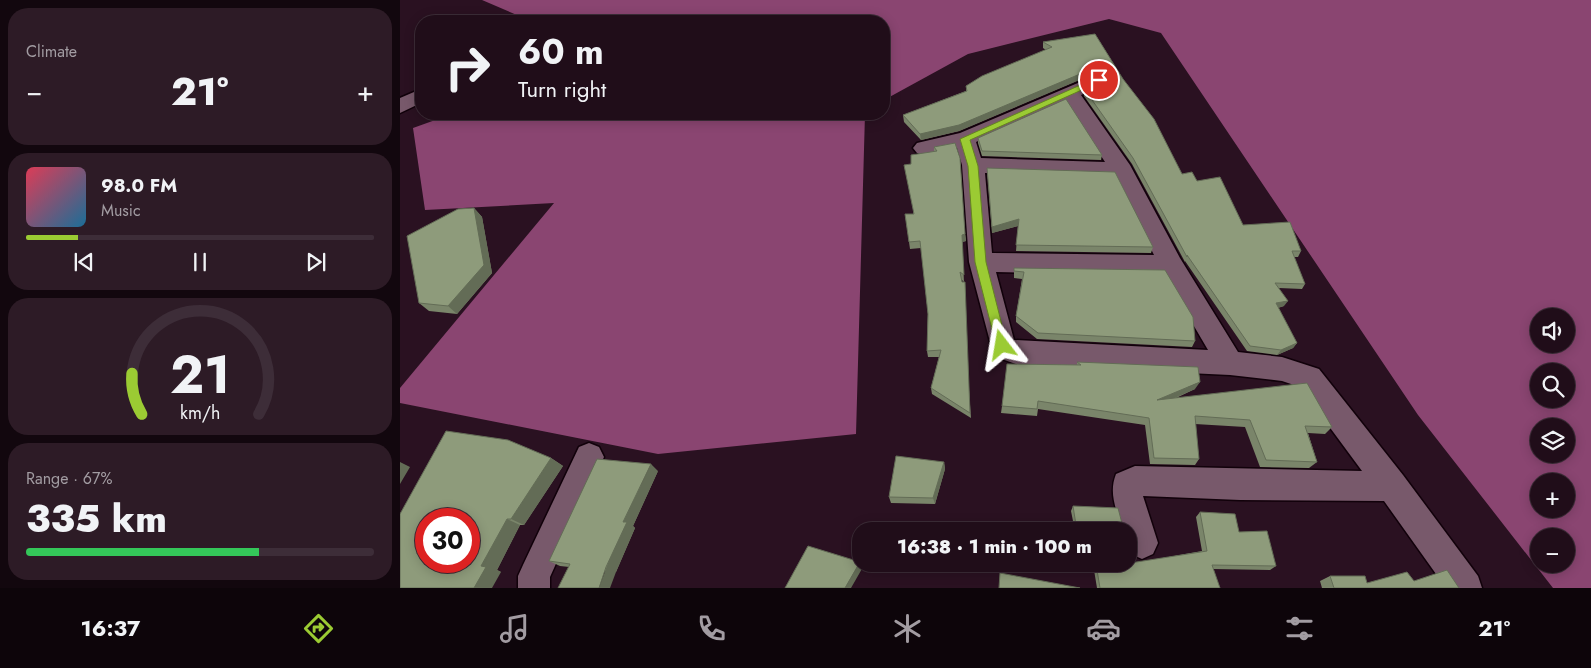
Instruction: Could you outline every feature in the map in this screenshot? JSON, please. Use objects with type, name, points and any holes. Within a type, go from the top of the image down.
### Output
[{"type":"street","points":[[924,148],[965,139],[1099,80]]},
{"type":"street","points":[[1070,94],[1122,170],[1171,265],[1230,363]]},
{"type":"street","points":[[400,106],[415,98]]},
{"type":"street","points":[[965,139],[973,166],[981,262],[1002,345],[1011,352],[1230,363],[1282,368],[1308,378],[1392,486],[1466,588]]},
{"type":"street","points":[[973,166],[1122,170]]},
{"type":"street","points":[[981,262],[1171,265]]},
{"type":"street","points":[[534,588],[534,576],[589,457]]},
{"type":"street","points":[[1142,543],[1127,494],[1127,484],[1135,481],[1392,486]]},
{"type":"shaded area","points":[[482,0],[1591,0],[1591,588],[1553,588],[1541,573],[1575,573],[1575,528],[1530,528],[1530,559],[1418,415],[1161,33],[1109,19],[968,54],[890,97],[890,15],[517,15]]},
{"type":"shaded area","points":[[435,120],[865,120],[856,434],[658,454],[400,403],[400,388],[554,203],[425,210],[413,128]]},
{"type":"building","points":[[1095,34],[1123,79],[1154,119],[1182,174],[1192,172],[1197,181],[1220,177],[1243,225],[1290,222],[1301,251],[1292,251],[1305,284],[1275,283],[1288,301],[1276,303],[1297,343],[1281,350],[1250,346],[1187,255],[1187,257],[1133,158],[1085,90],[1109,79],[1112,74],[1108,68],[1099,66],[959,125],[920,134],[903,115],[967,91],[966,86],[982,76],[1052,47],[1043,42]]},
{"type":"building","points":[[1066,99],[1102,155],[982,151],[978,138]]},
{"type":"building","points":[[955,143],[960,158],[965,234],[962,235],[964,275],[960,272],[962,282],[965,282],[970,413],[931,388],[941,350],[927,351],[928,314],[920,241],[909,242],[905,214],[914,214],[904,165],[911,164],[911,155],[937,151],[934,147]]},
{"type":"building","points":[[987,168],[1115,172],[1153,247],[1016,245],[1019,219],[992,227]]},
{"type":"building","points":[[474,208],[484,265],[448,306],[419,303],[407,236],[458,209]]},
{"type":"building","points":[[1014,268],[1165,270],[1193,317],[1195,341],[1038,333],[1016,316],[1024,272],[1014,271]]},
{"type":"building","points":[[1077,362],[1198,367],[1200,382],[1157,400],[1307,383],[1332,427],[1305,426],[1317,462],[1266,460],[1250,420],[1195,416],[1199,459],[1154,458],[1149,418],[1038,401],[1037,409],[1002,406],[1007,364],[1081,365]]},
{"type":"building","points":[[446,431],[508,440],[551,458],[511,519],[507,519],[481,566],[486,567],[474,588],[400,588],[400,514]]},
{"type":"building","points":[[896,456],[944,462],[933,498],[889,497]]},
{"type":"building","points":[[597,459],[651,464],[623,522],[627,522],[606,567],[599,588],[558,588],[570,564],[549,561]]},
{"type":"building","points":[[1073,506],[1118,508],[1122,522],[1076,522]]},
{"type":"building","points":[[1200,512],[1235,514],[1239,532],[1267,531],[1276,566],[1212,565],[1220,588],[1100,588],[1097,572],[1137,572],[1137,562],[1207,551]]},
{"type":"building","points":[[808,546],[852,560],[852,572],[854,572],[845,588],[785,588]]},
{"type":"building","points":[[1447,570],[1459,588],[1334,588],[1330,576],[1365,576],[1367,583],[1407,572],[1414,581]]},
{"type":"building","points":[[1000,573],[1080,588],[999,588]]},
{"type":"route","points":[[1002,345],[981,262],[973,166],[965,139],[1099,80]]}]
